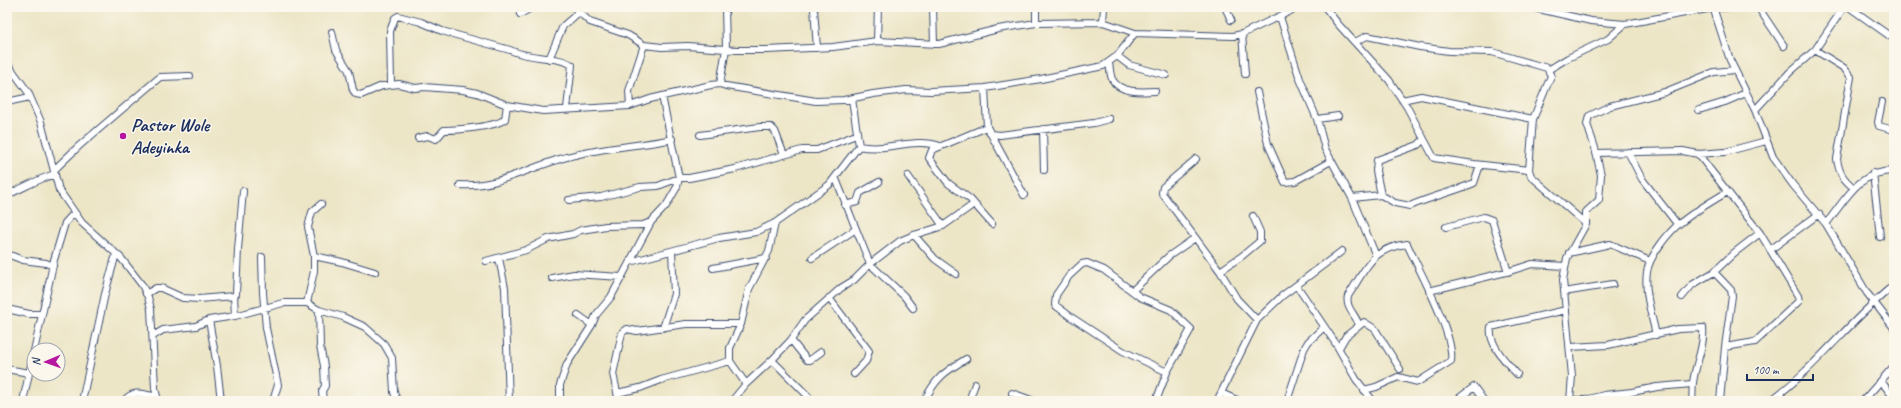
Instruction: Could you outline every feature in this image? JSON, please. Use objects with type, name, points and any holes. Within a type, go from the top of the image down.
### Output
[{"type":"street","points":[[520,14],[533,7]]},
{"type":"street","points":[[573,7],[590,22],[628,35],[644,45],[662,47],[688,46],[766,50],[817,48],[877,41],[934,44],[998,29],[1036,23],[1103,22],[1135,33],[1224,36],[1242,34],[1299,7]]},
{"type":"street","points":[[720,84],[726,49],[725,7]]},
{"type":"street","points":[[807,7],[815,8],[817,48]]},
{"type":"street","points":[[877,41],[878,7]]},
{"type":"street","points":[[933,7],[934,44]]},
{"type":"street","points":[[1036,7],[1036,23]]},
{"type":"street","points":[[1103,22],[1104,7]]},
{"type":"street","points":[[1225,7],[1231,20]]},
{"type":"street","points":[[1325,7],[1381,70],[1402,100],[1434,158],[1529,170]]},
{"type":"street","points":[[1530,7],[1591,21],[1625,24],[1713,7],[1733,7]]},
{"type":"street","points":[[1713,7],[1735,70],[1755,110],[1766,141],[1780,168],[1819,214],[1874,301],[1894,328]]},
{"type":"street","points":[[1758,7],[1784,46]]},
{"type":"street","points":[[1755,110],[1804,58],[1815,50],[1844,7]]},
{"type":"street","points":[[1849,7],[1894,39]]},
{"type":"street","points":[[549,59],[563,26],[578,12]]},
{"type":"street","points":[[391,85],[390,31],[395,18],[398,16],[421,22],[442,31],[534,58],[567,62],[572,65],[567,108]]},
{"type":"street","points":[[1280,17],[1300,79],[1317,120],[1325,149],[1352,198],[1376,256]]},
{"type":"street","points":[[1548,70],[1574,55],[1608,39],[1625,24]]},
{"type":"street","points":[[332,32],[336,50],[343,64],[349,71],[353,90],[356,94],[361,95],[375,89],[399,84],[415,88],[424,87],[463,90],[477,93],[507,106],[542,111],[567,108],[618,108],[630,106],[662,96],[720,84],[816,101],[852,99],[906,90],[931,91],[985,88],[1041,79],[1109,63],[1117,56],[1135,33]]},
{"type":"street","points":[[1242,34],[1246,74]]},
{"type":"street","points":[[1355,42],[1367,36],[1420,47],[1449,51],[1492,52],[1548,70],[1551,76],[1533,119],[1529,170],[1531,176],[1540,186],[1586,224]]},
{"type":"street","points":[[630,106],[629,91],[644,45]]},
{"type":"street","points":[[1815,50],[1844,68],[1851,77],[1837,159],[1839,172],[1844,180],[1854,188]]},
{"type":"street","points":[[1117,56],[1129,65],[1166,75]]},
{"type":"street","points":[[7,63],[30,97],[41,122],[57,186],[82,223],[122,258],[146,294],[151,309],[158,399],[139,392],[128,395],[124,401]]},
{"type":"street","points":[[1109,63],[1112,79],[1120,87],[1132,91],[1155,91]]},
{"type":"street","points":[[1692,384],[1657,387],[1632,392],[1604,395],[1585,400],[1570,400],[1572,376],[1564,292],[1565,266],[1569,253],[1586,224],[1586,212],[1600,200],[1601,175],[1587,124],[1589,116],[1610,106],[1665,92],[1714,72],[1735,70]]},
{"type":"street","points":[[7,195],[54,172],[122,108],[160,78],[190,76]]},
{"type":"street","points":[[985,88],[987,126],[1012,176],[1024,195]]},
{"type":"street","points":[[1257,92],[1268,144],[1285,182],[1295,182],[1331,161]]},
{"type":"street","points":[[1699,110],[1725,102],[1746,93]]},
{"type":"street","points":[[559,401],[560,385],[567,364],[592,325],[596,316],[611,297],[652,222],[666,206],[677,187],[679,178],[662,96]]},
{"type":"street","points":[[1402,100],[1421,96],[1533,119]]},
{"type":"street","points":[[7,102],[30,97]]},
{"type":"street","points":[[852,99],[856,135],[859,146]]},
{"type":"street","points":[[1882,102],[1878,122],[1879,126],[1894,130]]},
{"type":"street","points":[[418,138],[428,136],[436,139],[444,130],[462,130],[499,123],[504,119],[507,106]]},
{"type":"street","points":[[1317,120],[1338,116]]},
{"type":"street","points":[[992,134],[1000,135],[1043,130],[1094,123],[1109,119]]},
{"type":"street","points":[[932,150],[987,126]]},
{"type":"street","points":[[700,135],[760,127],[772,127],[784,155]]},
{"type":"street","points":[[1043,130],[1044,170]]},
{"type":"street","points":[[569,200],[601,197],[640,188],[658,186],[679,178],[689,178],[735,169],[802,150],[817,150],[856,135]]},
{"type":"street","points":[[460,184],[476,186],[574,155],[611,147],[646,144],[672,139]]},
{"type":"street","points":[[1381,196],[1376,171],[1377,160],[1418,145],[1424,139]]},
{"type":"street","points":[[1596,153],[1683,150],[1698,154],[1725,152],[1766,141]]},
{"type":"street","points":[[859,146],[875,149],[910,143],[931,143],[940,146]]},
{"type":"street","points":[[931,143],[932,150],[929,158],[948,183],[974,204],[992,224]]},
{"type":"street","points":[[1418,145],[1429,150]]},
{"type":"street","points":[[630,262],[672,252],[719,238],[756,232],[775,223],[829,186],[836,179],[859,146]]},
{"type":"street","points":[[1628,152],[1642,179],[1678,225]]},
{"type":"street","points":[[1698,154],[1760,233],[1798,296],[1798,301],[1755,342],[1725,347]]},
{"type":"street","points":[[1196,159],[1163,187],[1162,193],[1220,271],[1237,299],[1256,320]]},
{"type":"street","points":[[1352,198],[1381,196],[1395,204],[1410,206],[1420,201],[1448,193],[1474,183],[1480,165]]},
{"type":"street","points":[[1826,224],[1854,188],[1864,179],[1873,173],[1894,171]]},
{"type":"street","points":[[1873,173],[1880,237]]},
{"type":"street","points":[[908,176],[943,226]]},
{"type":"street","points":[[836,179],[845,205],[864,244],[870,264],[904,296],[913,308]]},
{"type":"street","points":[[845,205],[856,202],[860,194],[879,182]]},
{"type":"street","points":[[234,316],[234,296],[236,294],[243,191]]},
{"type":"street","points":[[1656,335],[1646,274],[1650,261],[1678,225],[1727,192]]},
{"type":"street","points":[[307,303],[314,271],[314,256],[308,227],[312,212],[321,204]]},
{"type":"street","points":[[734,400],[746,384],[791,340],[805,320],[841,288],[854,280],[870,264],[895,245],[914,235],[943,226],[974,204]]},
{"type":"street","points":[[35,342],[65,223],[74,213]]},
{"type":"street","points":[[1770,250],[1819,214]]},
{"type":"street","points":[[1220,271],[1260,241],[1260,232],[1253,216]]},
{"type":"street","points":[[1446,227],[1484,217],[1492,220],[1508,272]]},
{"type":"street","points":[[486,261],[526,250],[548,239],[573,234],[581,230],[606,226],[643,225],[652,222]]},
{"type":"street","points":[[746,384],[730,361],[730,348],[741,324],[749,290],[769,251],[775,223]]},
{"type":"street","points":[[812,258],[856,229]]},
{"type":"street","points":[[1682,297],[1692,285],[1714,272],[1734,252],[1760,233]]},
{"type":"street","points":[[914,235],[935,259],[956,274]]},
{"type":"street","points":[[1132,291],[1169,256],[1195,238]]},
{"type":"street","points":[[1359,326],[1348,307],[1348,296],[1366,264],[1385,249],[1407,244],[1429,291],[1450,342],[1451,361],[1418,382],[1398,377],[1376,387],[1364,390]]},
{"type":"street","points":[[1569,253],[1610,244],[1650,261]]},
{"type":"street","points":[[1217,401],[1256,320],[1282,296],[1342,251]]},
{"type":"street","points":[[663,328],[674,294],[672,252]]},
{"type":"street","points":[[7,254],[23,260],[46,263],[53,266]]},
{"type":"street","points":[[82,401],[105,294],[116,254]]},
{"type":"street","points":[[314,256],[342,262],[375,272]]},
{"type":"street","points":[[262,257],[264,308],[278,385],[273,401]]},
{"type":"street","points":[[498,258],[505,288],[509,401]]},
{"type":"street","points":[[713,268],[766,258]]},
{"type":"street","points":[[1156,401],[1167,372],[1191,329],[1171,310],[1140,297],[1098,267],[1082,264],[1069,276],[1056,295],[1054,300],[1059,309],[1123,351],[1167,372]]},
{"type":"street","points":[[1429,291],[1508,272],[1532,264],[1565,266]]},
{"type":"street","points":[[1714,272],[1731,290],[1732,296],[1720,401]]},
{"type":"street","points":[[552,278],[574,274],[621,277]]},
{"type":"street","points":[[1564,292],[1613,284]]},
{"type":"street","points":[[1770,401],[1780,394],[1833,345],[1874,301],[1894,285]]},
{"type":"street","points":[[1297,286],[1339,348],[1356,378],[1373,401]]},
{"type":"street","points":[[146,294],[156,288],[161,288],[183,298],[222,298],[234,296]]},
{"type":"street","points":[[830,298],[869,351],[866,361],[854,374]]},
{"type":"street","points":[[153,336],[163,330],[196,326],[209,320],[234,316],[283,303],[307,303],[319,310],[343,317],[365,327],[384,344],[392,358],[394,392],[397,401]]},
{"type":"street","points":[[7,309],[29,314],[41,314]]},
{"type":"street","points":[[319,310],[320,346],[324,366],[325,386],[322,391],[323,401]]},
{"type":"street","points":[[1517,374],[1495,346],[1490,333],[1491,327],[1566,310]]},
{"type":"street","points":[[578,315],[592,325]]},
{"type":"street","points":[[209,320],[221,401]]},
{"type":"street","points":[[1339,348],[1346,336],[1364,322],[1375,329],[1400,369]]},
{"type":"street","points":[[619,401],[613,374],[622,333],[627,329],[637,332],[686,324],[741,324]]},
{"type":"street","points":[[152,326],[163,330]]},
{"type":"street","points":[[1287,401],[1304,349],[1308,342],[1324,327]]},
{"type":"street","points":[[1570,347],[1608,345],[1678,329],[1703,328],[1704,338],[1692,384],[1694,392],[1692,401]]},
{"type":"street","points":[[791,340],[807,360],[810,360],[822,352]]},
{"type":"street","points":[[924,401],[933,384],[946,370],[966,359]]},
{"type":"street","points":[[772,360],[813,401]]},
{"type":"street","points":[[618,393],[640,388],[661,380],[730,361]]},
{"type":"street","points":[[1863,401],[1894,366]]},
{"type":"street","points":[[7,369],[26,372]]},
{"type":"street","points":[[1881,381],[1894,398]]},
{"type":"street","points":[[23,401],[27,382]]},
{"type":"street","points":[[969,401],[975,384]]},
{"type":"street","points":[[1455,401],[1474,386],[1484,401]]},
{"type":"street","points":[[1012,393],[1034,401]]},
{"type":"street","points":[[1221,393],[1239,401]]},
{"type":"street","points":[[1780,394],[1785,401]]},
{"type":"place","name":"Pastor Wole Adeyinka","points":[[123,136]]}]
